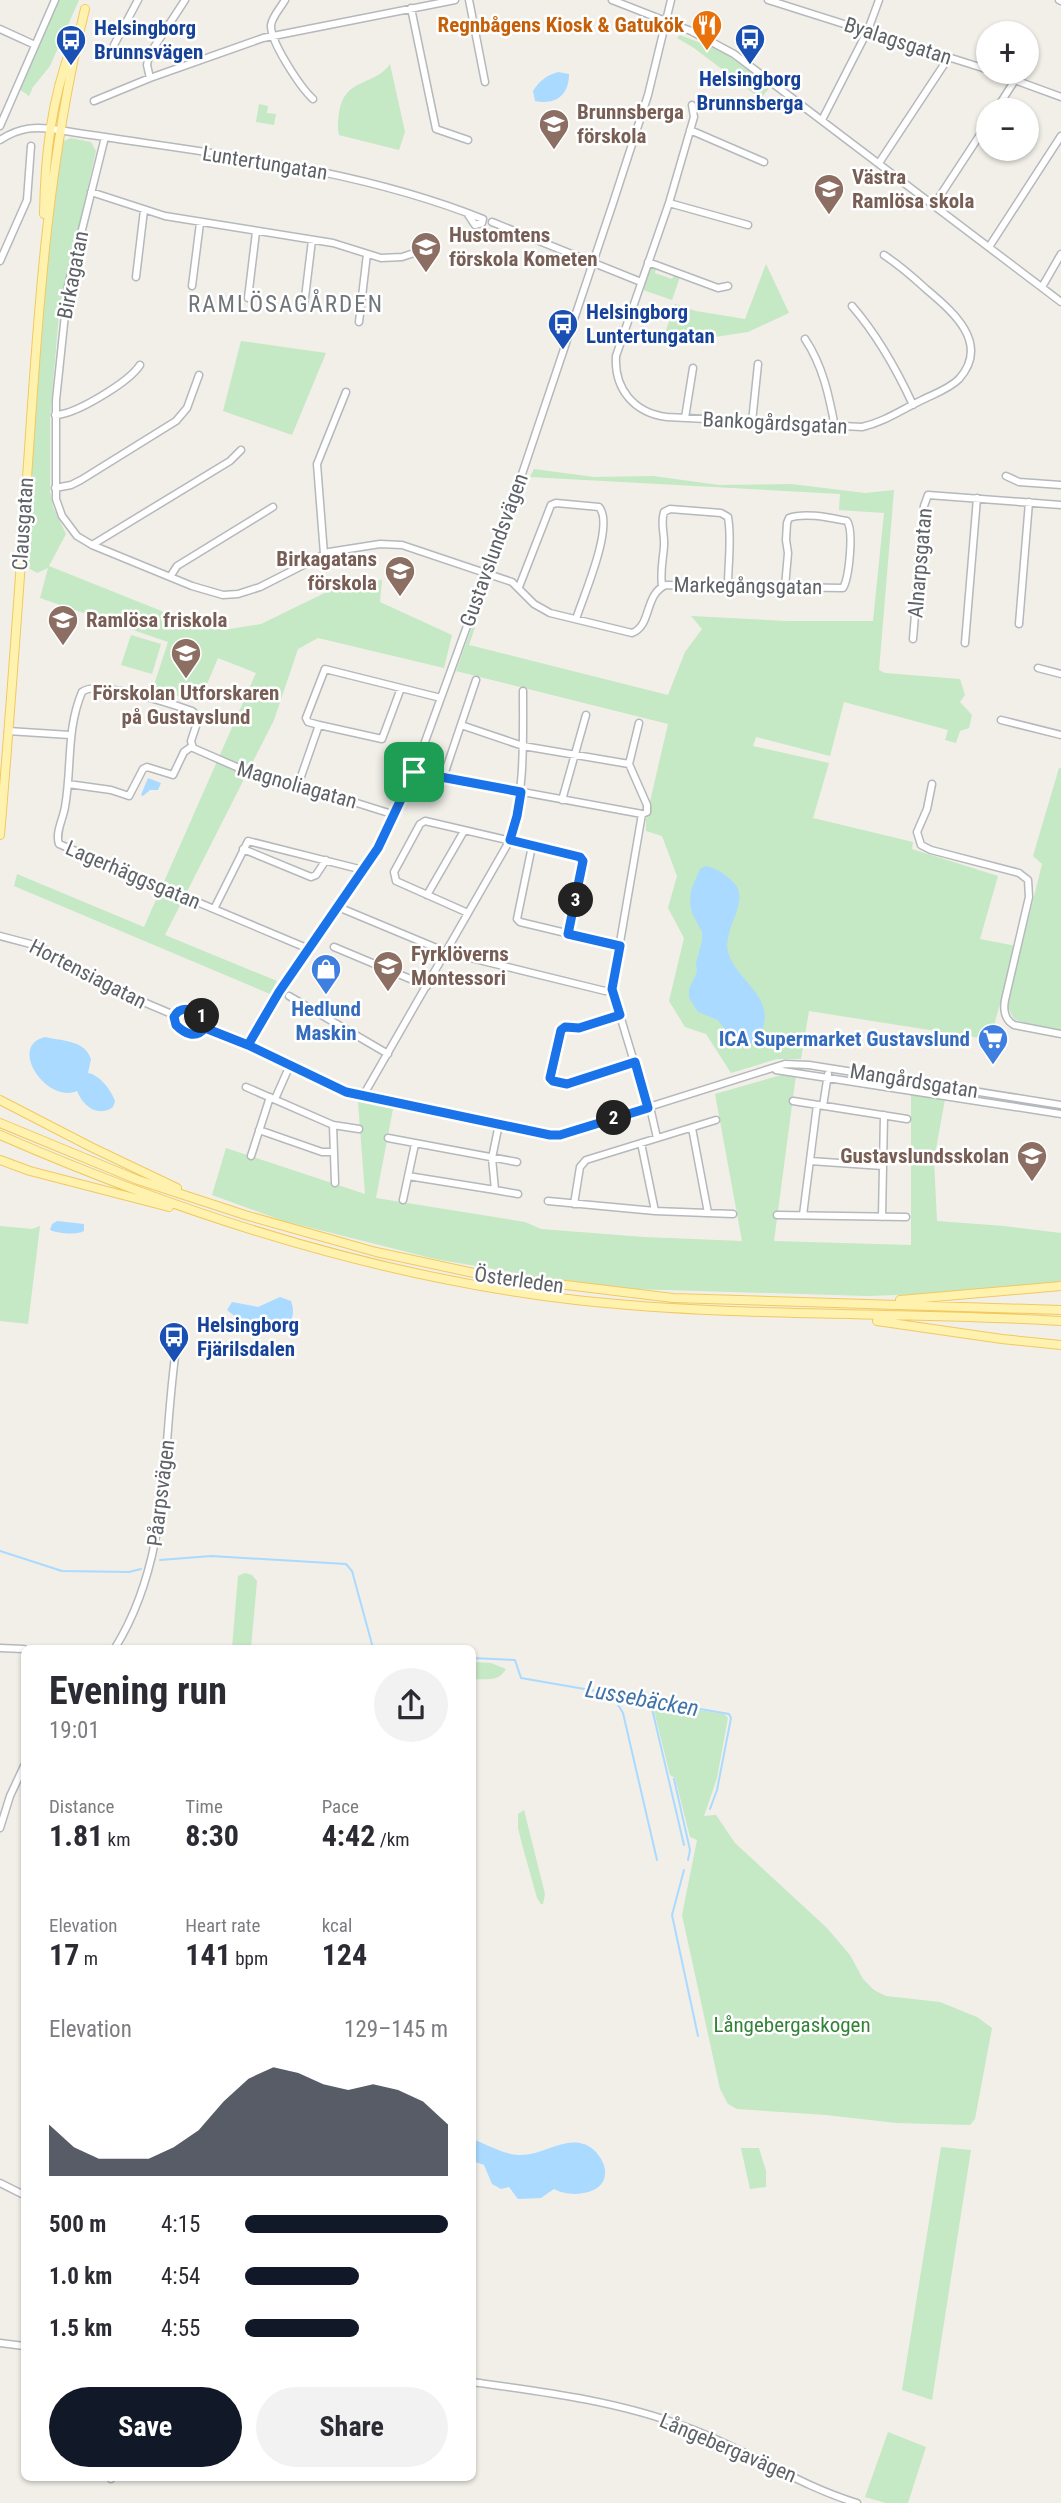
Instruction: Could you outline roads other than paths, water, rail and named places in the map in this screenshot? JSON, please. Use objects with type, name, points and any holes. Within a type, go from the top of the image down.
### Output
[{"type":"main road","name":"Clausgatan","points":[[43,254],[44,175],[49,128],[62,73],[87,4]]},
{"type":"main road","name":"Clausgatan","points":[[0,835],[43,254],[59,130],[87,4]]},
{"type":"main road","points":[[0,1100],[90,1147],[205,1201]]},
{"type":"main road","name":"Österleden","points":[[0,1123],[138,1181],[245,1215],[376,1252],[482,1275],[673,1298],[1061,1311]]},
{"type":"main road","name":"Österleden","points":[[0,1135],[85,1171],[208,1216],[329,1253],[424,1274],[542,1295],[698,1310],[1061,1321]]},
{"type":"main road","points":[[0,1160],[30,1171],[208,1216]]},
{"type":"main road","points":[[860,1304],[1061,1286]]},
{"type":"main road","points":[[841,1316],[1061,1345]]},
{"type":"street","points":[[1,139],[0,127],[55,0]]},
{"type":"street","points":[[114,45],[138,0]]},
{"type":"street","points":[[150,78],[147,65],[149,55],[185,0]]},
{"type":"street","points":[[285,0],[272,23],[274,35],[302,89],[313,99]]},
{"type":"street","points":[[94,102],[150,78],[274,35],[455,0]]},
{"type":"street","points":[[469,0],[485,82]]},
{"type":"street","points":[[612,0],[665,20],[734,54],[1061,302]]},
{"type":"street","name":"Gustavslundsvägen","points":[[248,1045],[268,1008],[363,870],[395,815],[414,772],[487,572],[592,264],[648,94],[671,0]]},
{"type":"street","name":"Byalagsgatan","points":[[768,0],[976,66]]},
{"type":"street","points":[[822,120],[868,30],[879,0]]},
{"type":"street","points":[[411,8],[436,130],[468,140]]},
{"type":"street","points":[[0,29],[36,45]]},
{"type":"street","points":[[879,163],[949,57]]},
{"type":"street","name":"Byalagsgatan","points":[[1026,84],[1061,97]]},
{"type":"street","name":"Bankogårdsgatan","points":[[691,104],[694,117],[669,203],[616,352],[617,378],[624,393],[642,410],[660,416],[685,418],[862,427],[880,423],[951,386],[958,380],[969,361],[971,351],[964,327],[952,312],[884,255]]},
{"type":"street","name":"Luntertungatan","points":[[1,139],[22,128],[49,128],[340,175],[407,192],[467,212]]},
{"type":"street","points":[[690,130],[764,162]]},
{"type":"street","points":[[989,247],[1061,136]]},
{"type":"street","name":"Birkagatan","points":[[105,137],[65,301],[55,415],[55,488],[58,506],[64,521],[77,536],[92,545],[214,594],[238,594],[260,587],[324,554],[391,544],[417,549],[487,572]]},
{"type":"street","points":[[934,205],[976,141]]},
{"type":"street","points":[[0,261],[27,200],[31,146]]},
{"type":"street","points":[[91,192],[144,210],[200,223],[339,245],[387,258],[414,253]]},
{"type":"street","points":[[669,203],[748,225]]},
{"type":"street","points":[[136,277],[144,210]]},
{"type":"street","points":[[492,222],[640,282]]},
{"type":"street","points":[[192,286],[200,223]]},
{"type":"street","points":[[248,298],[256,232]]},
{"type":"street","points":[[304,306],[312,240]]},
{"type":"street","points":[[359,322],[367,254]]},
{"type":"street","points":[[1042,287],[1061,254]]},
{"type":"street","points":[[648,262],[718,288],[728,286]]},
{"type":"street","points":[[852,306],[871,328],[893,362],[913,405]]},
{"type":"street","points":[[805,339],[824,377],[835,427]]},
{"type":"street","points":[[752,422],[758,364]]},
{"type":"street","points":[[55,415],[77,410],[132,376],[140,365]]},
{"type":"street","points":[[685,418],[694,368]]},
{"type":"street","points":[[55,488],[82,480],[176,421],[187,408],[199,375]]},
{"type":"street","points":[[324,554],[317,464],[346,392]]},
{"type":"street","points":[[92,545],[230,461],[241,450]]},
{"type":"street","points":[[1006,476],[1019,482],[1061,485]]},
{"type":"street","name":"Alnarpsgatan","points":[[913,639],[926,498],[933,494],[1061,505]]},
{"type":"street","points":[[965,643],[977,498]]},
{"type":"street","points":[[1019,624],[1029,502]]},
{"type":"street","points":[[519,587],[551,505],[556,503],[599,507],[603,514],[599,551],[576,619]]},
{"type":"street","points":[[170,577],[177,566],[273,507]]},
{"type":"street","points":[[662,586],[662,519],[664,512],[670,509],[721,513],[728,517],[731,549],[728,586]]},
{"type":"street","name":"Markegångsgatan","points":[[487,572],[519,587],[539,608],[635,633],[641,626],[653,593],[662,586],[785,587],[844,586],[851,530],[849,523],[832,518],[790,517],[787,523],[785,587]]},
{"type":"street","points":[[1038,668],[1061,674]]},
{"type":"street","points":[[401,688],[382,739],[308,722],[306,718],[324,670],[401,688],[441,698]]},
{"type":"street","points":[[443,778],[476,680]]},
{"type":"street","points":[[8,731],[70,735],[82,692],[86,688],[156,699],[196,713],[199,717],[191,747],[184,752],[173,775],[147,767],[129,796],[111,790],[68,784]]},
{"type":"street","points":[[363,1097],[510,840],[521,792],[523,691]]},
{"type":"street","points":[[562,800],[586,715]]},
{"type":"street","points":[[1001,720],[1061,735]]},
{"type":"street","points":[[639,723],[629,764],[647,805],[612,989],[657,1138]]},
{"type":"street","points":[[297,788],[319,725]]},
{"type":"street","points":[[461,725],[523,747],[629,764]]},
{"type":"street","name":"Lagerhäggsgatan","points":[[70,735],[68,784],[65,811],[57,836],[59,844],[309,949]]},
{"type":"street","name":"Magnoliagatan","points":[[191,747],[243,771],[395,815]]},
{"type":"street","points":[[414,772],[645,813]]},
{"type":"street","points":[[932,783],[927,809],[917,832],[921,845],[1019,873],[1028,880],[1029,897],[1006,994],[1005,1014],[1014,1025],[1061,1034]]},
{"type":"street","points":[[468,913],[396,881],[394,872],[420,824],[425,821],[580,857],[583,861],[568,934]]},
{"type":"street","points":[[427,895],[464,831]]},
{"type":"street","points":[[214,909],[248,841],[363,870]]},
{"type":"street","points":[[532,846],[517,919],[520,922],[620,946]]},
{"type":"street","points":[[243,849],[311,877],[316,875],[326,860]]},
{"type":"street","points":[[338,907],[446,952],[605,991],[612,989]]},
{"type":"street","name":"Hortensiagatan","points":[[0,936],[38,946],[115,990],[174,1015]]},
{"type":"street","points":[[334,947],[427,986]]},
{"type":"street","points":[[289,996],[388,1054]]},
{"type":"street","name":"Hortensiagatan","points":[[174,1015],[183,1009],[195,1011],[202,1016],[205,1028]]},
{"type":"street","name":"Hortensiagatan","points":[[174,1015],[176,1025],[189,1034],[200,1033],[205,1028]]},
{"type":"street","points":[[620,1015],[579,1028],[565,1027],[561,1030],[550,1078],[567,1084],[635,1062]]},
{"type":"street","name":"Hortensiagatan","points":[[205,1028],[248,1045]]},
{"type":"street","name":"Mangårdsgatan","points":[[248,1045],[346,1092],[550,1135],[560,1135],[785,1064],[829,1068],[1061,1105]]},
{"type":"street","points":[[251,1156],[272,1098],[290,1065]]},
{"type":"street","points":[[803,1215],[810,1161],[829,1068]]},
{"type":"street","name":"Mangårdsgatan","points":[[767,1071],[782,1070],[1061,1114]]},
{"type":"street","points":[[246,1087],[333,1125],[359,1129]]},
{"type":"street","points":[[793,1101],[907,1119]]},
{"type":"street","points":[[883,1217],[884,1115]]},
{"type":"street","points":[[574,1204],[580,1167],[586,1160],[716,1120]]},
{"type":"street","points":[[333,1125],[335,1183]]},
{"type":"street","points":[[495,1190],[492,1158],[499,1125]]},
{"type":"street","points":[[692,1128],[708,1213]]},
{"type":"street","points":[[259,1130],[322,1152],[333,1152]]},
{"type":"street","points":[[388,1138],[517,1162]]},
{"type":"street","points":[[641,1143],[655,1211]]},
{"type":"street","points":[[403,1200],[415,1144]]},
{"type":"street","points":[[810,1161],[883,1166]]},
{"type":"street","points":[[408,1176],[518,1194]]},
{"type":"street","points":[[548,1201],[655,1211],[733,1214]]},
{"type":"street","points":[[777,1215],[906,1217]]},
{"type":"street","name":"Påarpsvägen","points":[[116,1645],[139,1600],[158,1534],[179,1329]]},
{"type":"street","points":[[0,1647],[21,1649]]},
{"type":"street","points":[[0,1828],[21,1772]]},
{"type":"street","points":[[0,2183],[21,2194]]},
{"type":"street","points":[[0,2343],[21,2346]]},
{"type":"street","name":"Långebergavägen","points":[[476,2383],[576,2398],[659,2417],[728,2444],[828,2493],[857,2503]]},
{"type":"water","points":[[558,72],[569,74],[564,93],[549,102],[535,101],[533,91],[536,87],[544,79]]},
{"type":"water","points":[[148,778],[161,783],[158,790],[150,790],[143,796],[141,795]]},
{"type":"water","points":[[706,866],[719,871],[737,887],[738,905],[727,945],[729,955],[760,999],[765,1019],[760,1035],[749,1043],[736,1044],[718,1020],[698,1012],[689,998],[702,941],[702,932],[692,913],[691,890],[700,869]]},
{"type":"water","points":[[45,1037],[72,1042],[84,1048],[91,1059],[88,1073],[101,1080],[108,1088],[115,1101],[113,1107],[97,1111],[87,1106],[77,1091],[65,1093],[44,1082],[31,1061],[30,1051],[34,1042]]},
{"type":"water","points":[[57,1221],[84,1224],[84,1231],[67,1234],[50,1230],[52,1224]]},
{"type":"water","points":[[280,1297],[291,1301],[293,1312],[288,1325],[275,1334],[247,1326],[227,1310],[232,1302],[258,1307]]},
{"type":"water","points":[[476,2141],[518,2155],[578,2143],[587,2145],[596,2152],[605,2168],[600,2186],[586,2193],[569,2194],[554,2189],[541,2198],[518,2199],[509,2187],[501,2189],[492,2184],[484,2165],[476,2162]]},
{"type":"waterway","name":"Lussebäcken","points":[[0,1551],[62,1571],[129,1572],[141,1569]]},
{"type":"waterway","name":"Lussebäcken","points":[[160,1560],[211,1556],[346,1564],[352,1571],[372,1645]]},
{"type":"waterway","name":"Lussebäcken","points":[[476,1658],[515,1660],[521,1678],[729,1714],[731,1718],[717,1790],[710,1809]]},
{"type":"waterway","points":[[611,1693],[623,1713],[657,1860]]},
{"type":"waterway","points":[[650,1700],[684,1845]]},
{"type":"waterway","points":[[674,1779],[690,1850],[688,1860]]},
{"type":"waterway","points":[[684,1870],[672,1915],[698,2036]]},
{"type":"place","name":"Regnbågens Kiosk & Gatukök","points":[[707,52]]},
{"type":"place","name":"Helsingborg Brunnsberga","points":[[750,66]]},
{"type":"place","name":"Helsingborg Brunnsvägen","points":[[71,67]]},
{"type":"place","name":"Brunnsberga förskola","points":[[554,151]]},
{"type":"place","name":"Västra Ramlösa skola","points":[[829,216]]},
{"type":"place","name":"Hustomtens förskola Kometen","points":[[426,274]]},
{"type":"place","name":"Helsingborg Luntertungatan","points":[[563,351]]},
{"type":"place","name":"Birkagatans förskola","points":[[400,598]]},
{"type":"place","name":"Ramlösa friskola","points":[[63,647]]},
{"type":"place","name":"Förskolan Utforskaren på Gustavslund","points":[[186,680]]},
{"type":"place","name":"Fyrklöverns Montessori","points":[[388,993]]},
{"type":"place","name":"Hedlund Maskin","points":[[326,996]]},
{"type":"place","name":"ICA Supermarket Gustavslund","points":[[993,1066]]},
{"type":"place","name":"Gustavslundsskolan","points":[[1032,1183]]},
{"type":"place","name":"Helsingborg Fjärilsdalen","points":[[174,1364]]},
{"type":"district","name":"RAMLÖSAGÅRDEN","points":[[286,304]]},
{"type":"park label","name":"Långebergaskogen","points":[[792,2025]]}]
